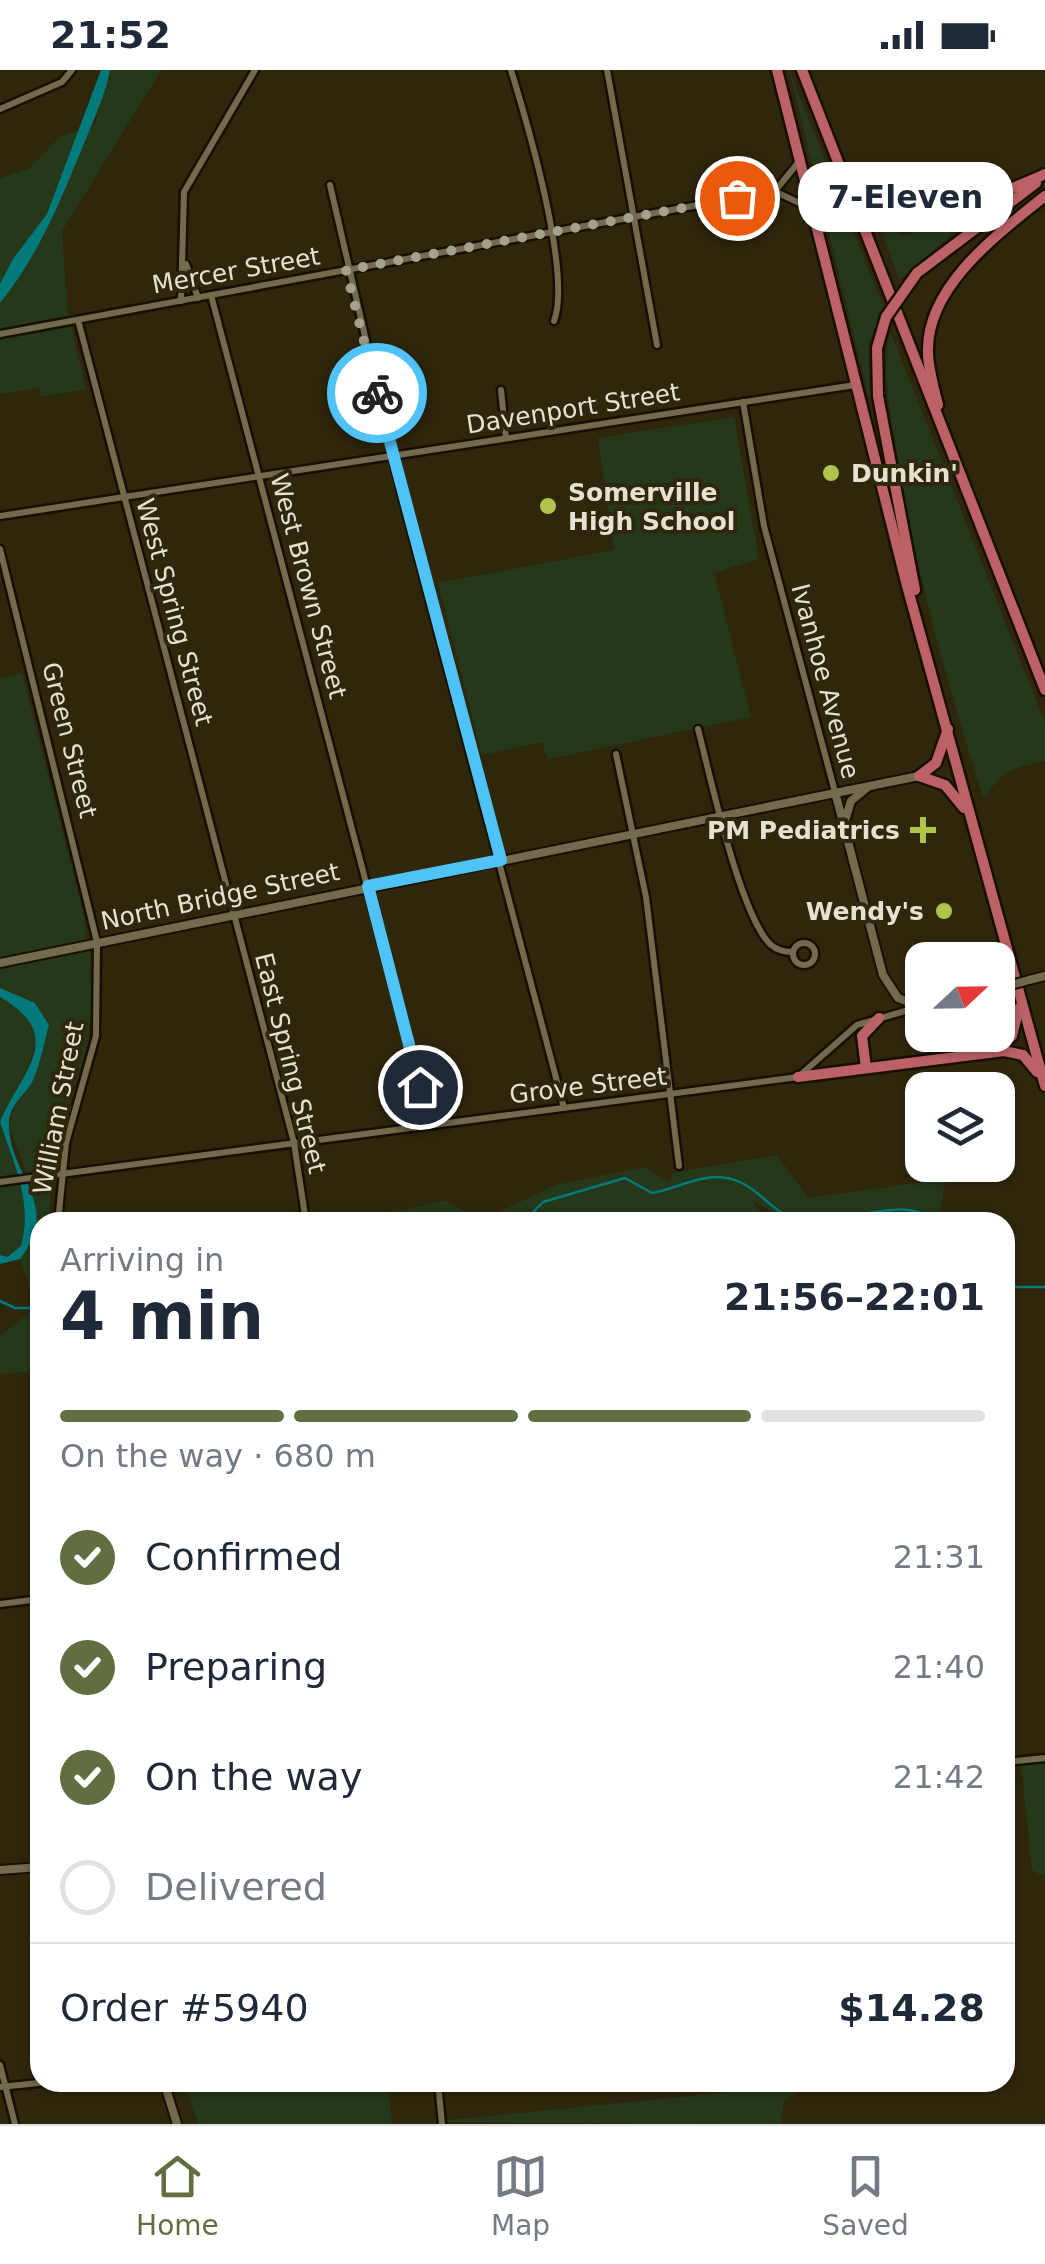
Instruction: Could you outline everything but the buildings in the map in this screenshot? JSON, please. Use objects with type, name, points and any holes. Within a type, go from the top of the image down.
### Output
[{"type":"highway","points":[[777,70],[808,207],[1044,1083]]},
{"type":"highway","points":[[802,70],[1045,690]]},
{"type":"highway","points":[[834,156],[872,212],[904,225],[928,222],[1045,175]]},
{"type":"highway","points":[[929,660],[878,396],[877,348],[886,317],[917,273],[1045,175]]},
{"type":"highway","points":[[944,436],[928,352],[936,310],[982,250],[1045,196]]},
{"type":"highway","points":[[948,728],[936,762],[918,776],[950,790],[971,818]]},
{"type":"highway","points":[[1015,1023],[1020,1002]]},
{"type":"highway","points":[[866,1068],[862,1036],[878,1018]]},
{"type":"highway","points":[[798,1077],[987,1052],[1023,1055],[1044,1083]]},
{"type":"street","points":[[0,109],[44,92],[62,82],[72,70]]},
{"type":"street","points":[[181,301],[184,258],[180,219],[184,192],[255,70]]},
{"type":"street","points":[[511,70],[530,131],[560,295],[554,321]]},
{"type":"street","points":[[608,70],[656,345]]},
{"type":"street","points":[[797,164],[774,191],[808,207]]},
{"type":"street","points":[[330,185],[346,270],[392,455],[564,1108]]},
{"type":"street","name":"Mercer Street","points":[[0,335],[774,191]]},
{"type":"street","points":[[184,258],[198,298]]},
{"type":"street","name":"West Brown Street","points":[[211,295],[430,1125]]},
{"type":"street","name":"West Spring Street","points":[[78,320],[233,914]]},
{"type":"street","name":"Davenport Street","points":[[0,516],[856,385]]},
{"type":"street","points":[[501,390],[506,438]]},
{"type":"street","name":"Ivanhoe Avenue","points":[[743,402],[764,526],[883,975],[898,998],[905,1001]]},
{"type":"street","name":"Green Street","points":[[0,550],[98,942]]},
{"type":"street","points":[[698,729],[722,815],[764,934],[776,949],[794,952]]},
{"type":"street","points":[[616,754],[634,832],[679,1166]]},
{"type":"street","name":"North Bridge Street","points":[[0,963],[918,776]]},
{"type":"street","points":[[844,829],[851,802],[872,784]]},
{"type":"street","name":"East Spring Street","points":[[233,914],[294,1143],[304,1212]]},
{"type":"street","name":"William Street","points":[[58,1212],[60,1174],[96,1036],[98,942]]},
{"type":"street","points":[[1015,984],[1045,976]]},
{"type":"street","points":[[798,1077],[850,1030],[905,1011]]},
{"type":"street","name":"Grove Street","points":[[0,1182],[798,1077]]},
{"type":"street","points":[[0,1604],[30,1600]]},
{"type":"street","points":[[1015,1761],[1045,1758]]},
{"type":"street","points":[[0,1870],[30,1867]]},
{"type":"street","points":[[0,2065],[15,2124]]},
{"type":"street","points":[[3,2086],[30,2084]]},
{"type":"street","points":[[167,2092],[178,2124]]},
{"type":"street","points":[[439,2092],[442,2124]]},
{"type":"green space","points":[[110,70],[161,70],[62,231],[67,309],[86,389],[41,397],[39,388],[0,394],[0,178],[30,168],[60,137],[95,124]]},
{"type":"green space","points":[[789,70],[883,306],[868,347],[870,401]]},
{"type":"green space","points":[[980,210],[899,280],[880,227],[904,235]]},
{"type":"green space","points":[[890,331],[1045,723],[1045,761],[1011,771],[998,780],[987,796],[983,796],[957,711],[913,540],[888,392]]},
{"type":"green space","points":[[734,417],[759,559],[714,573],[751,717],[548,759],[542,742],[482,755],[438,583],[614,550],[598,438]]},
{"type":"green space","points":[[22,673],[83,912],[90,960],[92,1003],[86,1050],[50,1166],[50,1212],[30,1212],[30,1287],[20,1259],[25,1251],[32,1188],[9,1127],[15,1100],[35,1076],[49,1025],[35,1003],[0,988],[0,678]]},
{"type":"green space","points":[[0,997],[29,1017],[37,1028],[29,1065],[0,1122]]},
{"type":"green space","points":[[0,1122],[20,1183],[25,1214],[21,1246],[7,1257],[0,1255]]},
{"type":"green space","points":[[777,1155],[808,1198],[945,1182],[941,1212],[771,1212],[754,1201],[758,1212],[498,1212],[556,1185],[644,1167],[670,1182],[672,1173]]},
{"type":"green space","points":[[444,1201],[465,1212],[392,1212]]},
{"type":"green space","points":[[30,1313],[30,1372],[0,1374],[0,1336]]},
{"type":"green space","points":[[1045,1761],[1045,1877],[1032,1870],[1021,1763]]},
{"type":"green space","points":[[188,2092],[389,2092],[392,2124],[198,2124]]},
{"type":"green space","points":[[731,2092],[798,2092],[784,2100],[781,2124],[429,2122]]},
{"type":"water","points":[[101,70],[110,70],[104,91],[64,191],[36,249],[0,303],[0,284],[13,259],[47,214]]},
{"type":"water","points":[[0,988],[35,1003],[49,1025],[34,1078],[15,1105],[9,1125],[11,1143],[35,1206],[35,1212],[30,1212],[30,1243],[20,1259],[0,1264],[0,1255],[7,1257],[21,1246],[25,1214],[20,1183],[0,1122],[28,1070],[36,1040],[32,1026],[0,997]]},
{"type":"waterway","points":[[64,1050],[79,1047]]},
{"type":"waterway","points":[[534,1212],[543,1202],[625,1178],[652,1193],[718,1177],[742,1183],[780,1212]]},
{"type":"waterway","points":[[875,1212],[916,1212]]},
{"type":"waterway","points":[[1015,1287],[1045,1287]]},
{"type":"waterway","points":[[0,1301],[15,1308],[30,1308]]},
{"type":"way so far","points":[[377,393],[346,270],[737,198]]},
{"type":"place","name":"7-Eleven","points":[[737,198]]},
{"type":"place","name":"Dunkin'","points":[[831,473]]},
{"type":"place","name":"Somerville High School","points":[[548,506]]},
{"type":"place","name":"PM Pediatrics","points":[[923,830]]},
{"type":"place","name":"Wendy's","points":[[944,911]]},
{"type":"route","points":[[377,393],[501,860],[368,886],[420,1087]]}]
